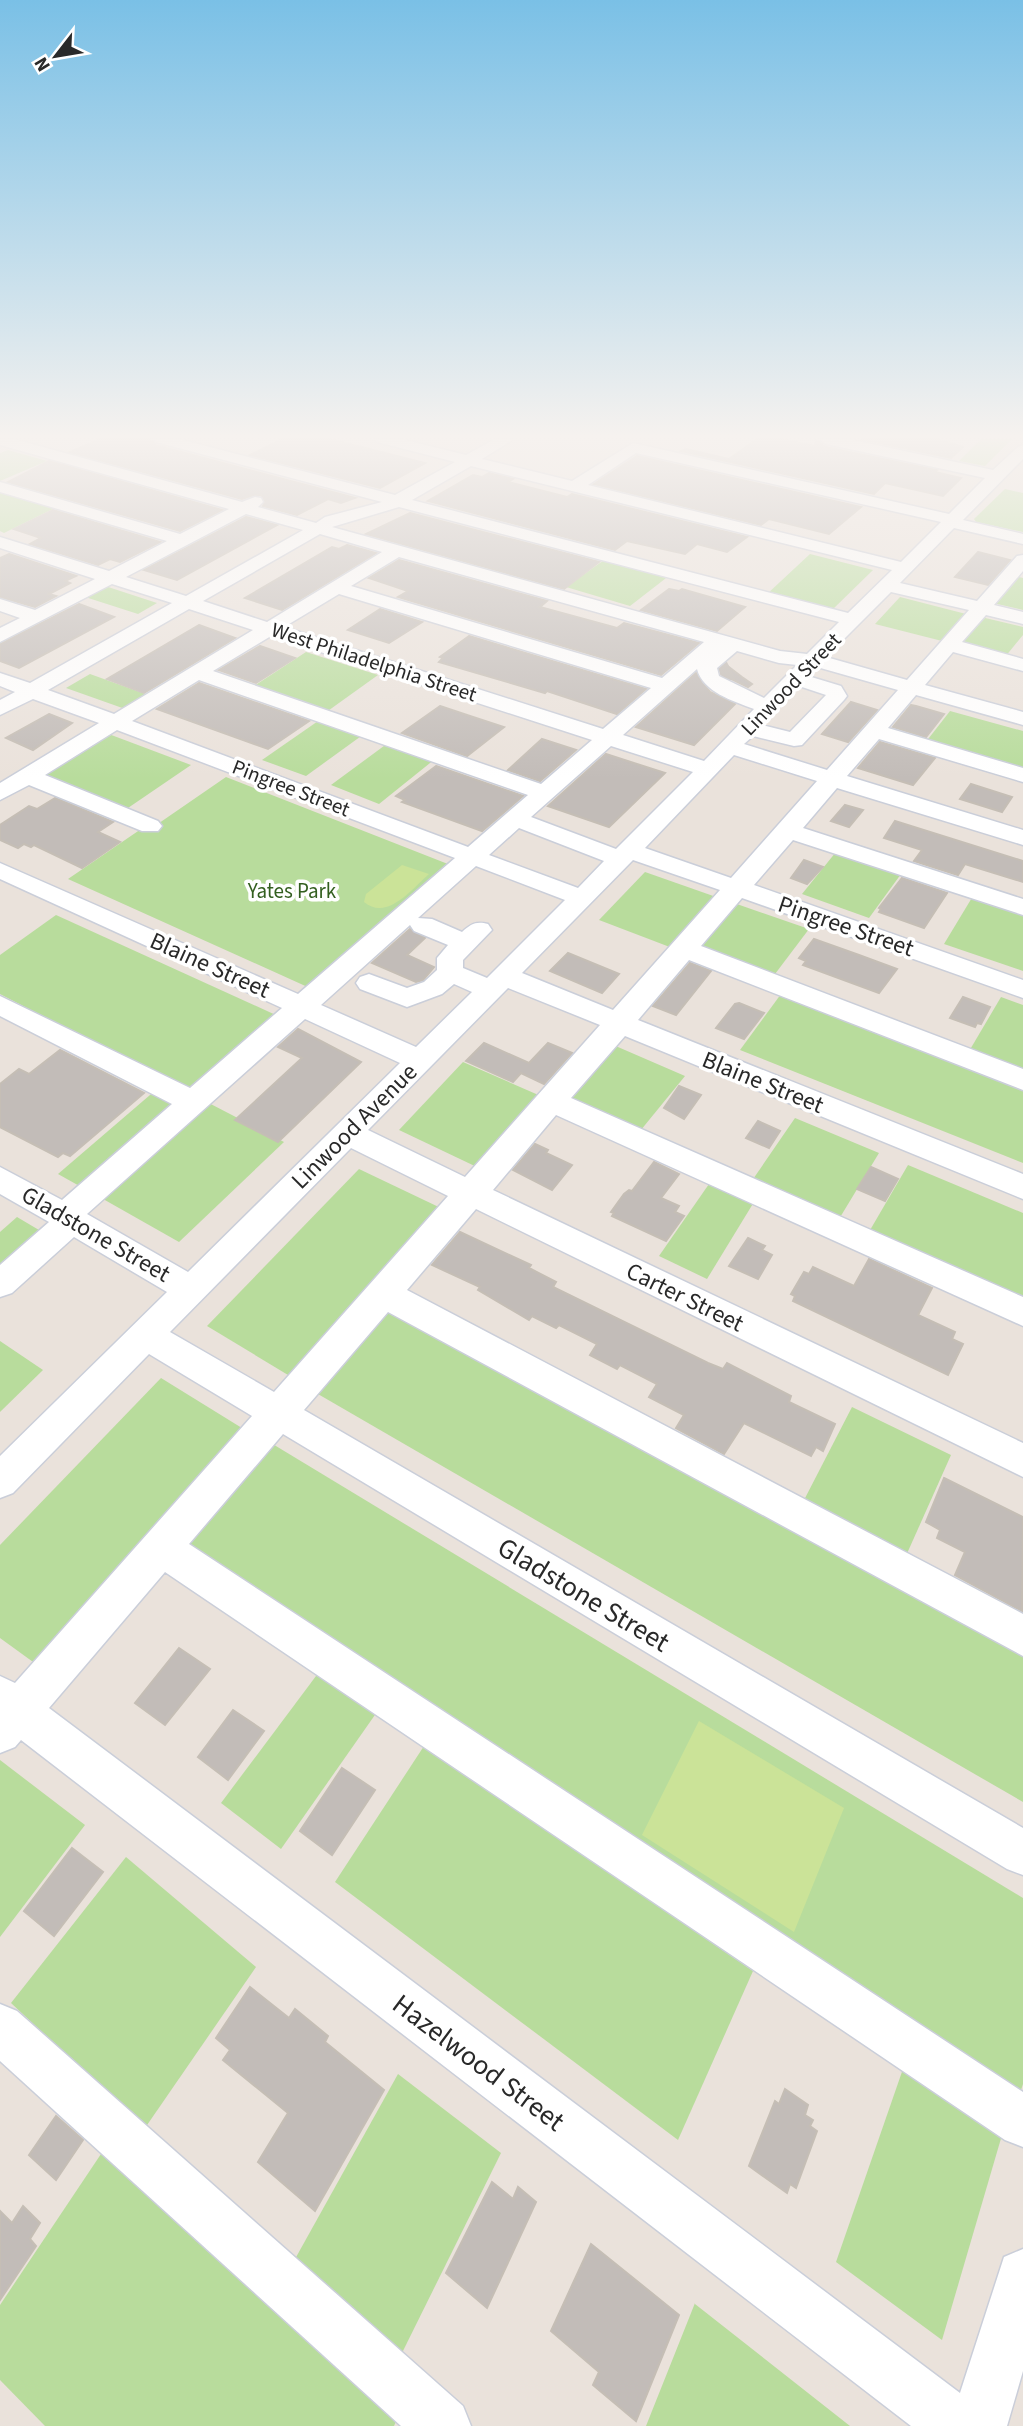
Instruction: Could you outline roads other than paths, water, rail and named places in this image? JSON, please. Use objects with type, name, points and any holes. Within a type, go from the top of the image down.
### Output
[{"type":"street","name":"West Philadelphia Street","points":[[31,552],[708,770]]},
{"type":"street","points":[[0,636],[159,552]]},
{"type":"street","points":[[0,709],[275,552]]},
{"type":"street","points":[[0,793],[393,552]]},
{"type":"street","points":[[403,552],[727,669],[838,693],[794,740],[749,728]]},
{"type":"street","points":[[593,552],[852,620]]},
{"type":"street","points":[[840,552],[904,568]]},
{"type":"street","name":"Linwood Street","points":[[708,770],[768,707],[774,681],[813,660],[920,552]]},
{"type":"street","points":[[6,1714],[161,1548],[981,608],[1019,570]]},
{"type":"street","points":[[887,585],[1023,618]]},
{"type":"street","points":[[336,587],[666,686]]},
{"type":"street","points":[[0,605],[36,617]]},
{"type":"street","points":[[949,645],[1023,665]]},
{"type":"street","points":[[0,1284],[194,1102],[666,686],[779,657],[813,660],[1023,719]]},
{"type":"street","points":[[727,669],[774,681]]},
{"type":"street","points":[[727,669],[768,707]]},
{"type":"street","points":[[197,672],[545,793]]},
{"type":"street","name":"Pingree Street","points":[[0,679],[582,898]]},
{"type":"street","points":[[874,731],[1023,775]]},
{"type":"street","points":[[730,747],[1023,838]]},
{"type":"street","name":"Linwood Avenue","points":[[0,1481],[708,770]]},
{"type":"street","points":[[28,776],[150,826]]},
{"type":"street","name":"Pingree Street","points":[[526,823],[737,888],[1023,989]]},
{"type":"street","points":[[787,830],[1023,907]]},
{"type":"street","name":"Blaine Street","points":[[0,870],[420,1060]]},
{"type":"street","points":[[369,983],[407,999],[433,988],[450,973],[450,958],[472,936],[423,925]]},
{"type":"street","points":[[684,949],[1023,1080]]},
{"type":"street","name":"Blaine Street","points":[[450,973],[497,983],[619,1023],[1023,1187]]},
{"type":"street","points":[[0,1005],[194,1102]]},
{"type":"street","points":[[551,1101],[1023,1312]]},
{"type":"street","name":"Carter Street","points":[[347,1133],[1023,1461]]},
{"type":"street","name":"Gladstone Street","points":[[0,1179],[191,1290]]},
{"type":"street","points":[[383,1293],[1023,1636]]},
{"type":"street","name":"Gladstone Street","points":[[146,1335],[1023,1853]]},
{"type":"street","points":[[161,1548],[1023,2122]]},
{"type":"street","name":"Hazelwood Street","points":[[6,1714],[957,2426]]},
{"type":"street","points":[[0,2028],[443,2426]]},
{"type":"street","points":[[979,2426],[1023,2276]]},
{"type":"tunnel","points":[[720,673],[730,668]]},
{"type":"park label","name":"Yates Park","points":[[292,891]]}]
